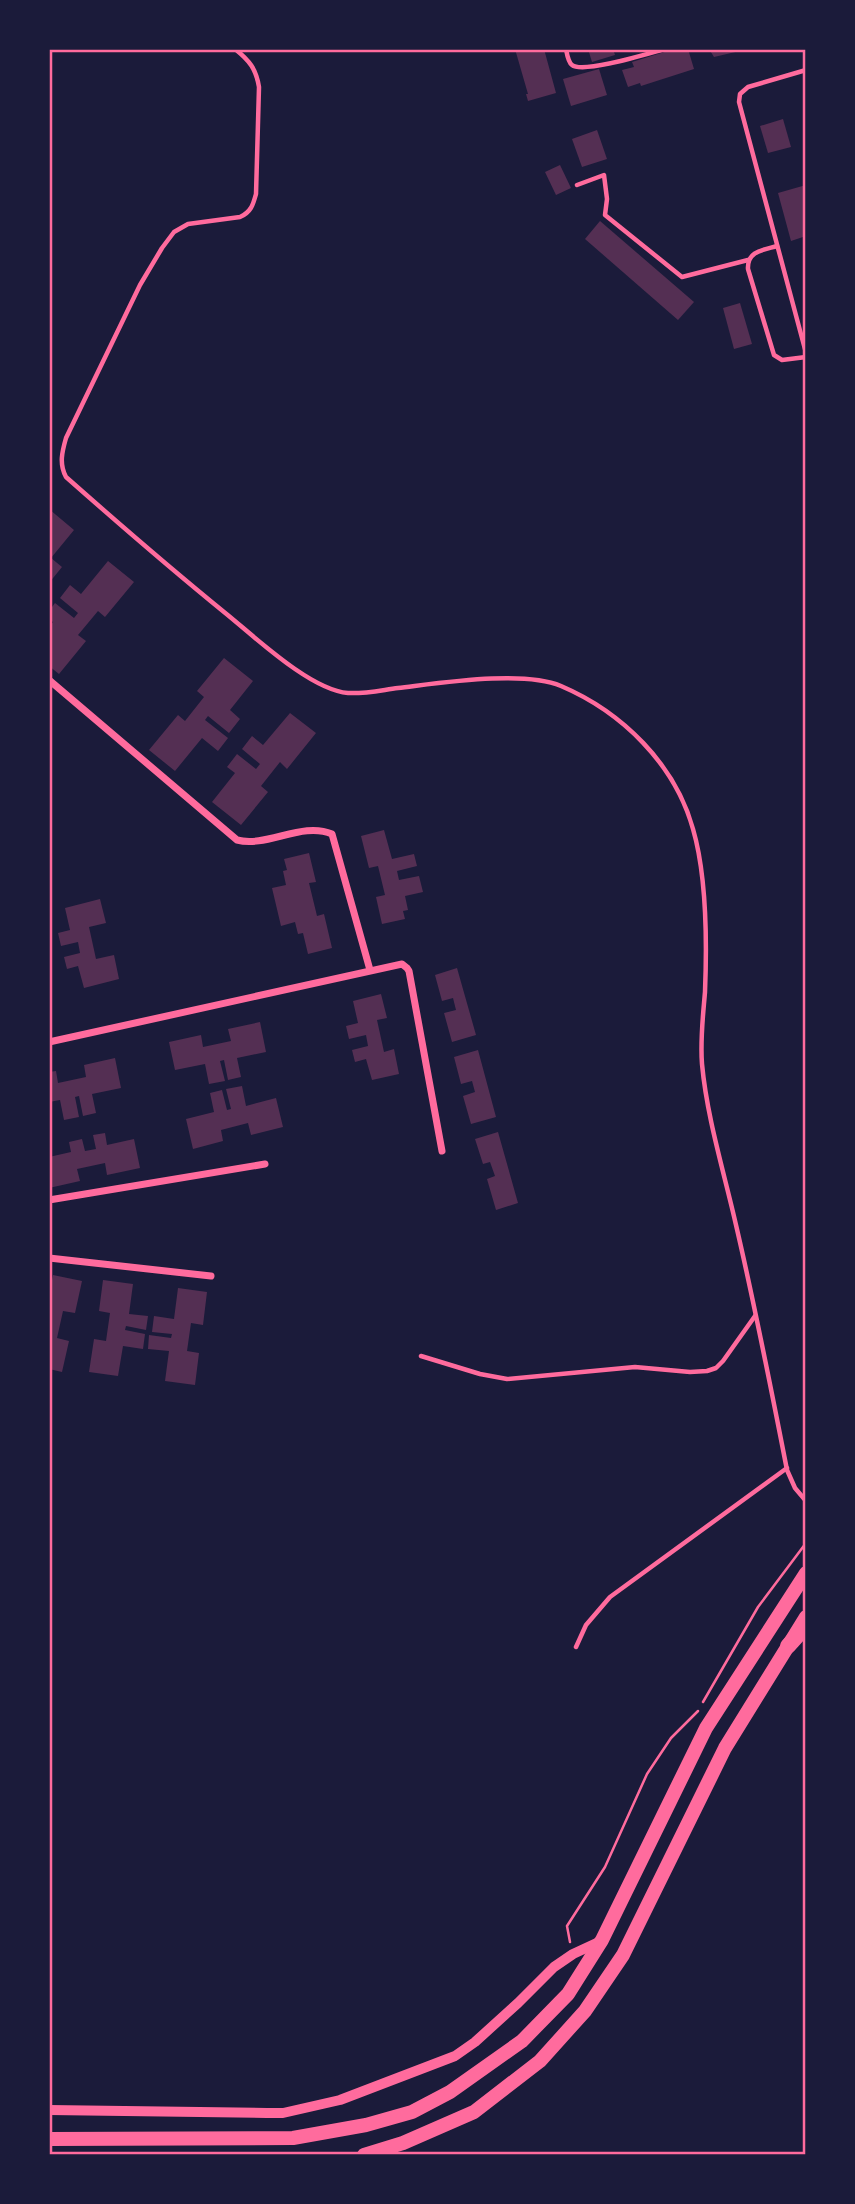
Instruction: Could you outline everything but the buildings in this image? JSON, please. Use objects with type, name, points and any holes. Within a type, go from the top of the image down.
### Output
[{"type":"highway","points":[[788,1646],[806,1626]]},
{"type":"main road","points":[[49,2139],[293,2138],[366,2125],[412,2112],[450,2092],[522,2041],[568,1994],[602,1940],[706,1728],[806,1573]]},
{"type":"main road","points":[[364,2155],[403,2143],[474,2112],[540,2061],[585,2011],[623,1955],[725,1748],[806,1617]]},
{"type":"street","points":[[49,680],[237,840],[248,842],[315,831],[332,834],[370,970]]},
{"type":"street","points":[[49,1042],[398,964],[407,968],[442,1151]]},
{"type":"street","points":[[49,1199],[265,1164]]},
{"type":"street","points":[[49,1258],[211,1276]]},
{"type":"street","points":[[49,2110],[283,2113],[340,2101],[455,2056],[475,2042],[549,1972],[573,1954],[602,1940]]},
{"type":"street","points":[[391,2155],[403,2143]]},
{"type":"lane","points":[[235,49],[252,64],[259,87],[256,194],[253,206],[248,213],[240,217],[188,224],[174,232],[162,248],[140,285],[66,438],[62,450],[62,470],[66,477],[144,547],[265,646],[308,677],[330,688],[344,693],[363,693],[463,681],[537,679],[561,686],[615,716],[645,744],[678,790],[693,828],[700,865],[705,928],[702,1062],[705,1091],[756,1315],[787,1468],[791,1481],[806,1501]]},
{"type":"lane","points":[[566,49],[570,63],[582,67],[614,63],[665,49]]},
{"type":"lane","points":[[777,246],[753,253],[748,260],[748,269],[774,355],[782,360],[806,355],[777,246],[739,107],[739,98],[748,87],[806,70]]},
{"type":"lane","points":[[578,185],[604,175],[607,200],[605,215],[682,277],[748,260]]},
{"type":"lane","points":[[421,1356],[480,1374],[507,1379],[635,1367],[707,1371],[716,1368],[723,1361],[756,1315]]},
{"type":"lane","points":[[576,1647],[586,1625],[610,1597],[787,1468]]},
{"type":"path","points":[[573,1954],[567,1926],[605,1867],[647,1774],[671,1738],[698,1710],[758,1607],[806,1543]]}]
